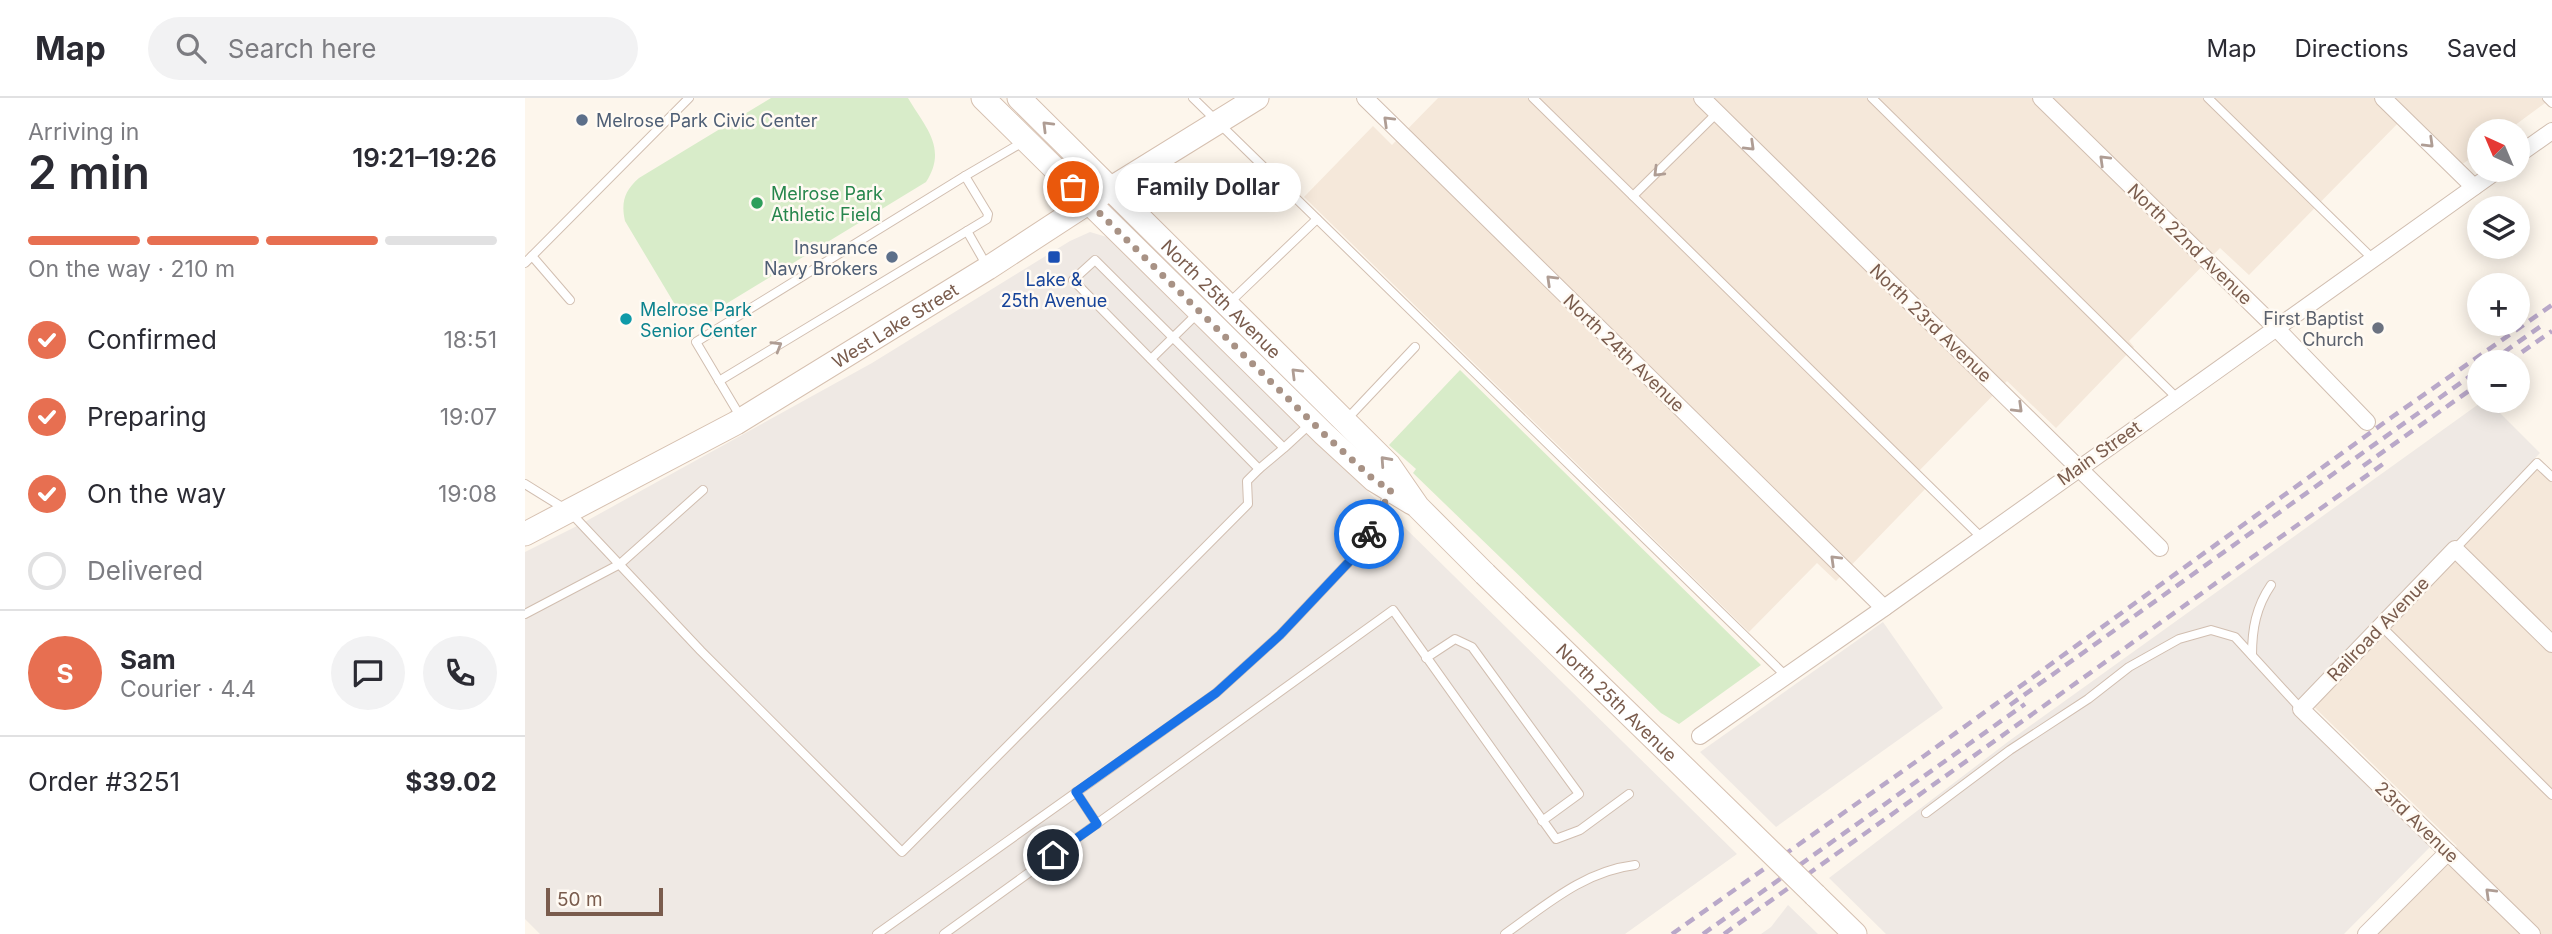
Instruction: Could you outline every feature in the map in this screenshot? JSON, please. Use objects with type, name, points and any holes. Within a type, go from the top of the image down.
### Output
[{"type":"main road","name":"North 25th Avenue","points":[[983,98],[1312,422],[1374,480],[1418,507]]},
{"type":"main road","name":"North 25th Avenue","points":[[1019,98],[1389,465],[1418,507],[1855,934]]},
{"type":"main road","name":"West Lake Street","points":[[525,534],[742,419],[1257,98]]},
{"type":"street","name":"North 24th Avenue","points":[[1364,98],[1884,608]]},
{"type":"street","name":"North 23rd Avenue","points":[[1702,98],[2160,548]]},
{"type":"street","name":"North 22nd Avenue","points":[[2041,98],[2276,328],[2367,422]]},
{"type":"street","points":[[2383,98],[2474,187]]},
{"type":"street","points":[[2531,146],[2552,131]]},
{"type":"street","name":"Main Street","points":[[1700,736],[1787,677],[2481,182]]},
{"type":"street","points":[[2455,549],[2552,644]]},
{"type":"street","name":"Railroad Avenue","points":[[2301,709],[2455,549]]},
{"type":"street","name":"23rd Avenue","points":[[2301,709],[2532,934]]},
{"type":"street","points":[[2366,934],[2448,852]]},
{"type":"lane","points":[[525,263],[689,98]]},
{"type":"lane","points":[[1193,98],[1787,677]]},
{"type":"lane","points":[[1533,98],[1982,537]]},
{"type":"lane","points":[[1872,98],[2177,398]]},
{"type":"lane","points":[[2208,98],[2373,259]]},
{"type":"lane","points":[[2547,98],[2552,103]]},
{"type":"lane","points":[[1633,196],[1717,113]]},
{"type":"lane","points":[[742,419],[696,342],[701,337],[1025,140]]},
{"type":"lane","points":[[719,382],[987,219],[988,214],[965,176]]},
{"type":"lane","points":[[1227,305],[1317,219]]},
{"type":"lane","points":[[967,231],[988,268]]},
{"type":"lane","points":[[532,256],[570,300]]},
{"type":"lane","points":[[1259,469],[1073,280],[1095,260],[1284,448]]},
{"type":"lane","points":[[1151,359],[1200,311]]},
{"type":"lane","points":[[1345,421],[1415,347]]},
{"type":"lane","points":[[525,484],[570,512],[701,651],[902,852],[1248,504],[1247,481],[1312,422]]},
{"type":"lane","points":[[2455,549],[2537,463],[2552,477]]},
{"type":"lane","points":[[525,614],[620,564],[703,490]]},
{"type":"lane","points":[[877,934],[1216,693],[1280,635],[1363,547],[1391,490]]},
{"type":"lane","points":[[2252,655],[2256,616],[2261,599],[2271,585]]},
{"type":"lane","points":[[944,934],[1393,610],[1556,839],[1580,830],[1629,794]]},
{"type":"lane","points":[[2381,626],[2552,795]]},
{"type":"lane","points":[[1926,813],[2129,667],[2179,639],[2211,631],[2235,637],[2301,709]]},
{"type":"lane","points":[[1426,658],[1455,639],[1472,647],[1579,794],[1542,821]]},
{"type":"lane","points":[[1076,792],[1097,824]]},
{"type":"lane","points":[[1505,934],[1579,881],[1616,867],[1635,865]]},
{"type":"shaded area","points":[[1438,98],[2552,98],[2523,119],[2467,119],[2467,161],[2461,165],[2407,114],[2249,275],[2220,248],[2129,341],[2134,347],[2056,428],[2007,381],[1916,474],[1928,486],[1836,581],[1817,563],[1749,632],[1304,197],[1373,126],[1392,145]]},
{"type":"shaded area","points":[[1090,232],[1110,238],[1737,854],[1625,934],[540,934],[525,919],[525,552],[581,524],[872,363],[1070,241]]},
{"type":"shaded area","points":[[2467,412],[2500,413],[2540,453],[2292,711],[2430,847],[2344,934],[1886,934],[1829,878],[2009,741]]},
{"type":"shaded area","points":[[2541,465],[2552,475],[2552,934],[2372,934],[2457,846],[2310,703]]},
{"type":"shaded area","points":[[1883,622],[1943,708],[1776,827],[1700,752]]},
{"type":"shaded area","points":[[1788,905],[1818,934],[1761,934],[1771,927]]},
{"type":"green space","name":"Melrose Park Athletic Field","points":[[771,98],[908,98],[932,138],[935,159],[932,170],[926,182],[716,310],[699,313],[684,309],[674,303],[625,221],[623,209],[627,193],[639,178]]},
{"type":"green space","points":[[1460,370],[1761,665],[1679,724],[1661,713],[1413,473],[1416,469],[1389,445]]},
{"type":"railway","points":[[1672,934],[2552,305]]},
{"type":"railway","points":[[2507,350],[2544,324]]},
{"type":"railway","points":[[2525,350],[2552,331]]},
{"type":"railway","points":[[2010,705],[2467,378]]},
{"type":"railway","points":[[2363,466],[2467,392]]},
{"type":"railway","points":[[1724,934],[2383,464]]},
{"type":"railway","points":[[1703,934],[2025,704]]},
{"type":"way so far","points":[[1073,187],[1324,434],[1374,480],[1391,490],[1369,534]]},
{"type":"place","name":"Melrose Park Civic Center","points":[[582,120]]},
{"type":"place","name":"Family Dollar","points":[[1073,187]]},
{"type":"place","name":"Melrose Park Athletic Field","points":[[757,203]]},
{"type":"place","name":"Insurance Navy Brokers","points":[[892,257]]},
{"type":"place","name":"Lake & 25th Avenue","points":[[1054,257]]},
{"type":"place","name":"Melrose Park Senior Center","points":[[626,319]]},
{"type":"place","name":"First Baptist Church","points":[[2378,328]]},
{"type":"route","points":[[1053,855],[1097,824],[1076,792],[1216,693],[1280,635],[1363,547],[1369,534]]}]
